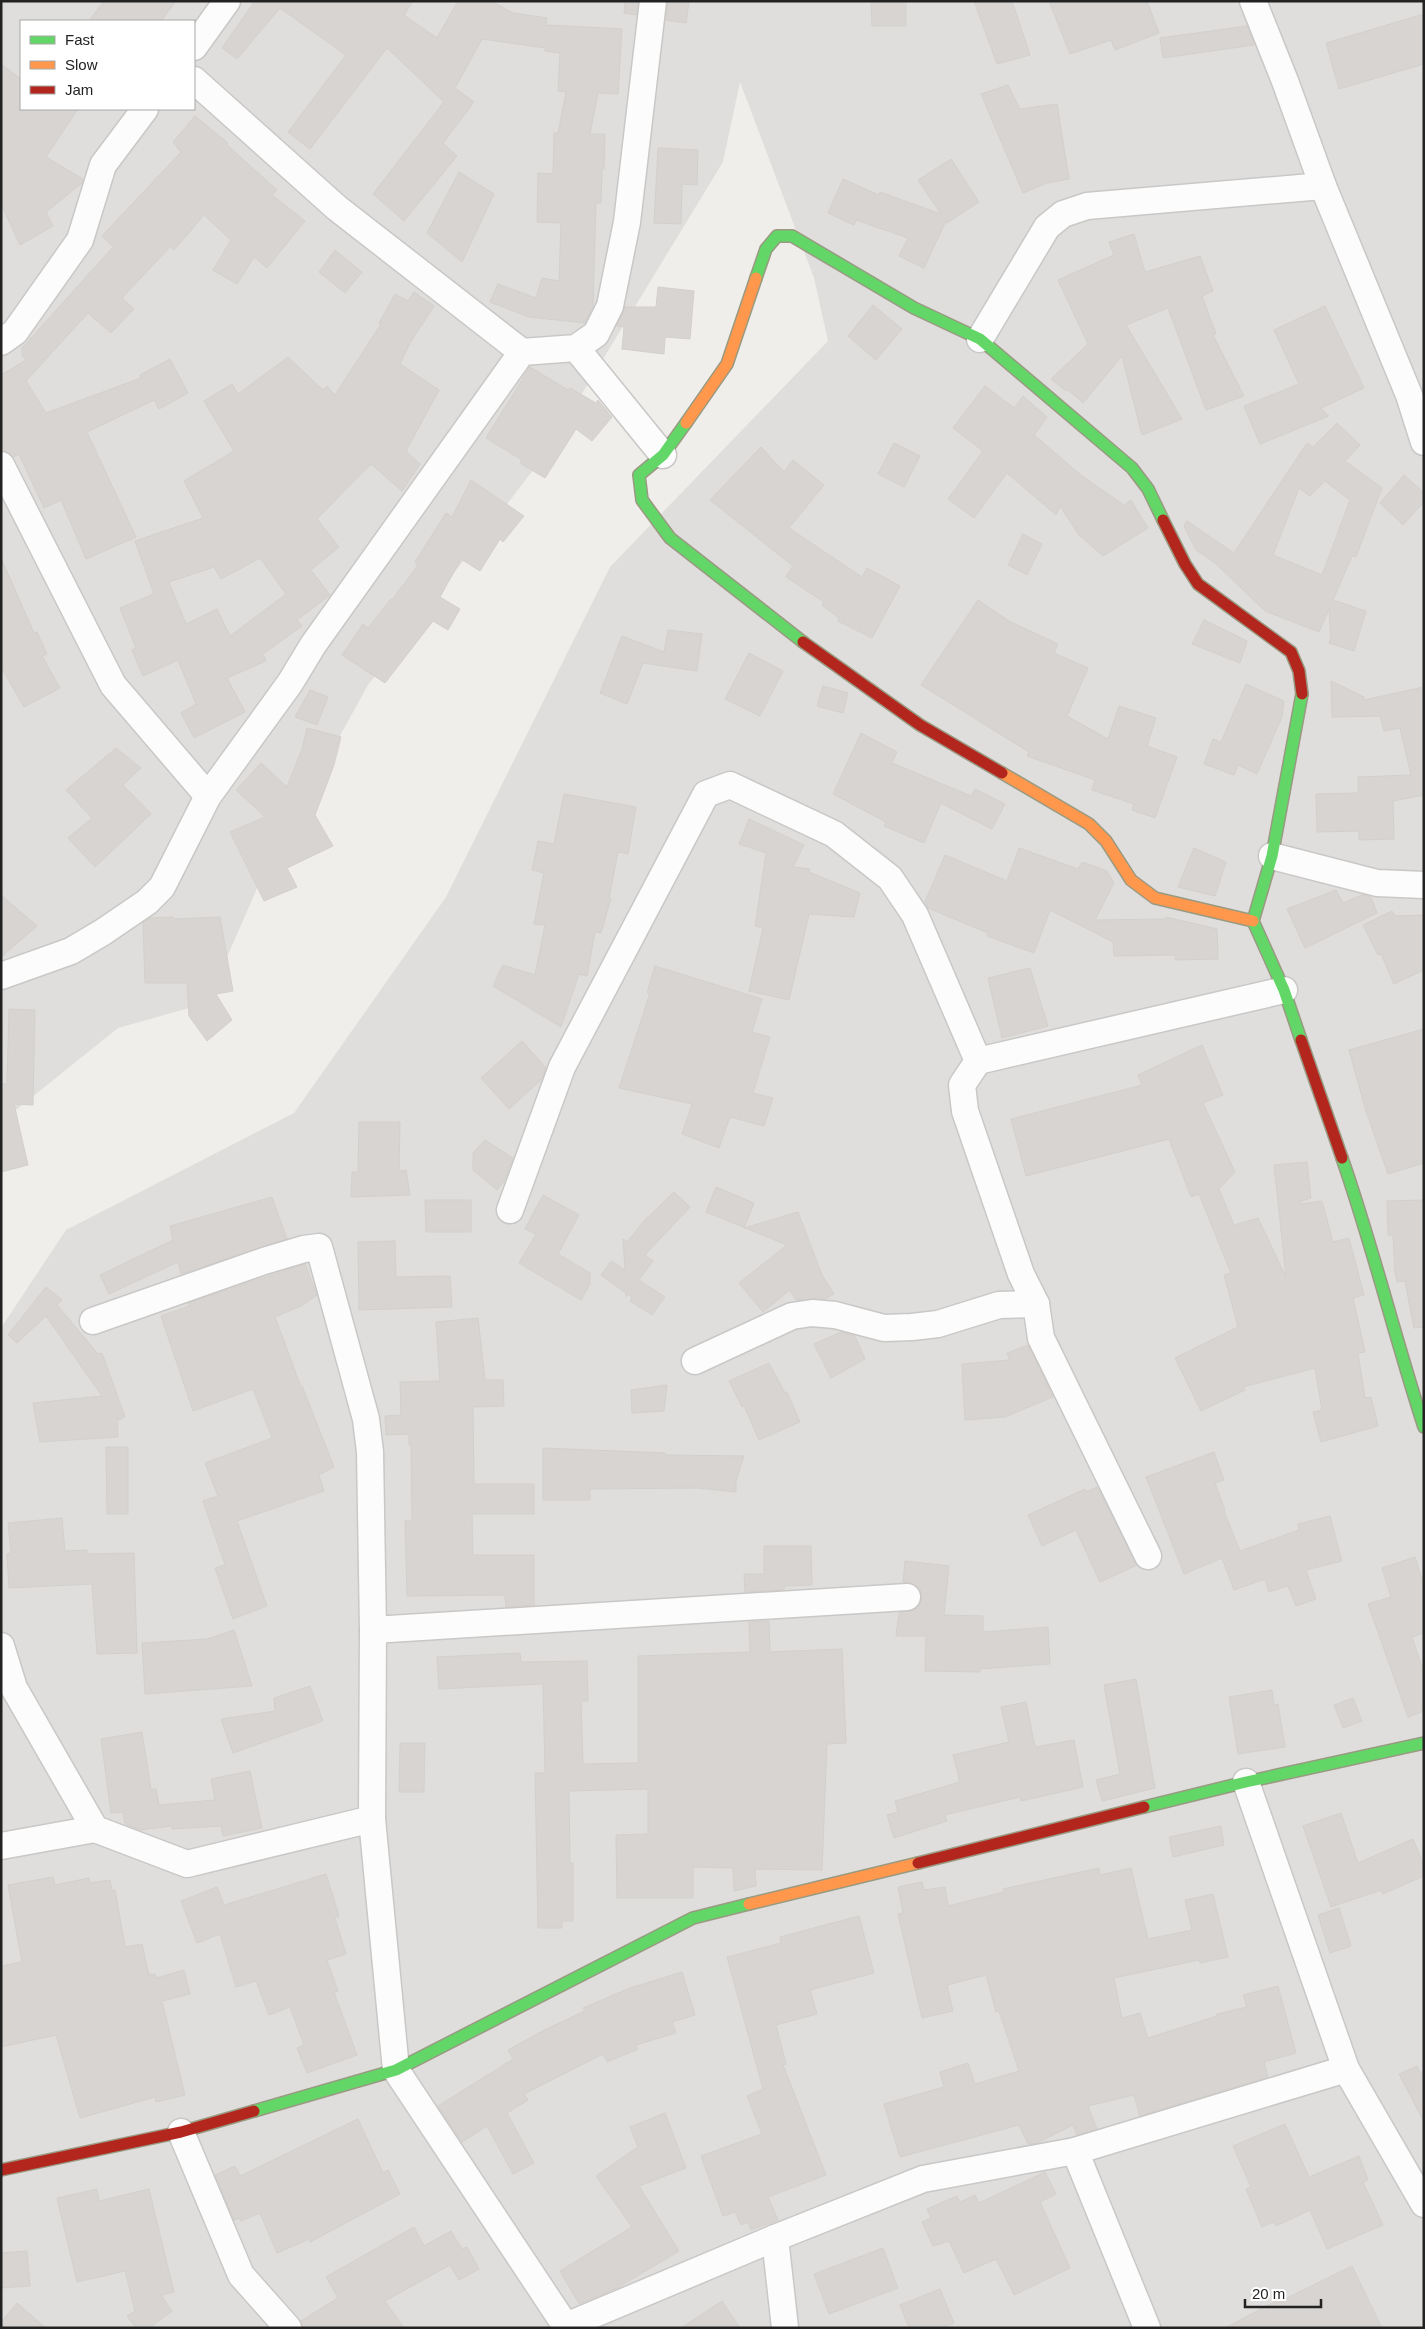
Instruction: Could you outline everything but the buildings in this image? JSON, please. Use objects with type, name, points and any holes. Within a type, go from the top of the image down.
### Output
[{"type":"street","points":[[195,46],[227,1]]},
{"type":"street","points":[[195,81],[337,208],[522,352],[576,348],[596,334],[610,306],[626,222],[654,1]]},
{"type":"street","points":[[1253,1],[1285,81],[1323,186],[1409,395],[1424,442]]},
{"type":"street","points":[[1,342],[15,332],[80,240],[103,165],[144,110]]},
{"type":"street","points":[[980,339],[1047,227],[1063,214],[1087,206],[1323,186]]},
{"type":"street","points":[[1253,921],[1155,898],[1144,892],[1128,878],[1107,842],[1089,824],[920,725],[805,643],[670,538],[642,500],[639,475],[663,454],[727,364],[766,249],[777,236],[792,236],[914,308],[980,339],[1132,468],[1148,488],[1185,564],[1198,584],[1291,652],[1299,670],[1302,692],[1272,856],[1253,921],[1284,990],[1365,1224],[1406,1372],[1424,1427]]},
{"type":"street","points":[[576,348],[663,454]]},
{"type":"street","points":[[1,976],[71,952],[147,902],[162,886],[208,796],[290,683],[313,645],[522,352]]},
{"type":"street","points":[[1,465],[113,685],[208,796]]},
{"type":"street","points":[[510,1210],[562,1067],[706,794],[730,785],[834,834],[890,878],[916,914],[978,1061]]},
{"type":"street","points":[[1272,856],[1377,883],[1424,885]]},
{"type":"street","points":[[1148,1556],[1042,1338],[1036,1304],[1021,1274],[965,1111],[962,1085],[978,1061],[1284,990]]},
{"type":"street","points":[[93,1321],[264,1261],[304,1248],[319,1247],[366,1419],[370,1452],[373,1630],[372,1819],[396,2070],[566,2327],[775,2238],[923,2179],[1075,2151],[1346,2069]]},
{"type":"street","points":[[999,1304],[1021,1274]]},
{"type":"street","points":[[695,1361],[792,1316],[812,1313],[827,1314],[884,1328],[912,1328],[938,1324],[999,1304],[1036,1304]]},
{"type":"street","points":[[373,1630],[907,1596]]},
{"type":"street","points":[[1,1646],[14,1688],[95,1829]]},
{"type":"street","points":[[1,2170],[182,2132],[396,2070],[693,1918],[1246,1782],[1424,1743]]},
{"type":"street","points":[[1246,1782],[1346,2069],[1424,2204]]},
{"type":"street","points":[[1,1846],[95,1829],[187,1864],[372,1819]]},
{"type":"street","points":[[182,2132],[241,2275],[288,2328]]},
{"type":"street","points":[[1075,2151],[1148,2328]]},
{"type":"street","points":[[775,2238],[785,2328]]},
{"type":"shaded area","points":[[1,1],[1424,1],[1424,2328],[1,2328],[1,1328],[66,1230],[294,1113],[446,897],[610,567],[828,341],[814,278],[740,82],[723,162],[544,456],[368,685],[261,879],[207,1003],[118,1028],[1,1122]]},
{"type":"traffic: fast","points":[[756,278],[766,249],[777,236],[792,236],[914,308],[980,339],[1132,468],[1148,489],[1163,520]]},
{"type":"traffic: fast","points":[[686,423],[663,455],[639,475],[642,500],[670,538],[803,642]]},
{"type":"traffic: fast","points":[[1301,1040],[1284,990],[1253,921],[1272,856],[1302,694]]},
{"type":"traffic: fast","points":[[1342,1158],[1364,1225],[1424,1427]]},
{"type":"traffic: fast","points":[[1144,1807],[1246,1782],[1424,1743]]},
{"type":"traffic: fast","points":[[254,2111],[396,2070],[693,1918],[749,1904]]},
{"type":"traffic: slow","points":[[686,423],[727,364],[756,278]]},
{"type":"traffic: slow","points":[[1002,773],[1089,824],[1106,841],[1131,880],[1155,898],[1253,921]]},
{"type":"traffic: slow","points":[[749,1904],[918,1863]]},
{"type":"traffic: jam","points":[[1163,520],[1185,564],[1198,584],[1291,652],[1299,671],[1302,694]]},
{"type":"traffic: jam","points":[[803,642],[920,725],[1002,773]]},
{"type":"traffic: jam","points":[[1301,1040],[1342,1158]]},
{"type":"traffic: jam","points":[[918,1863],[1144,1807]]},
{"type":"traffic: jam","points":[[1,2170],[181,2132],[254,2111]]}]
